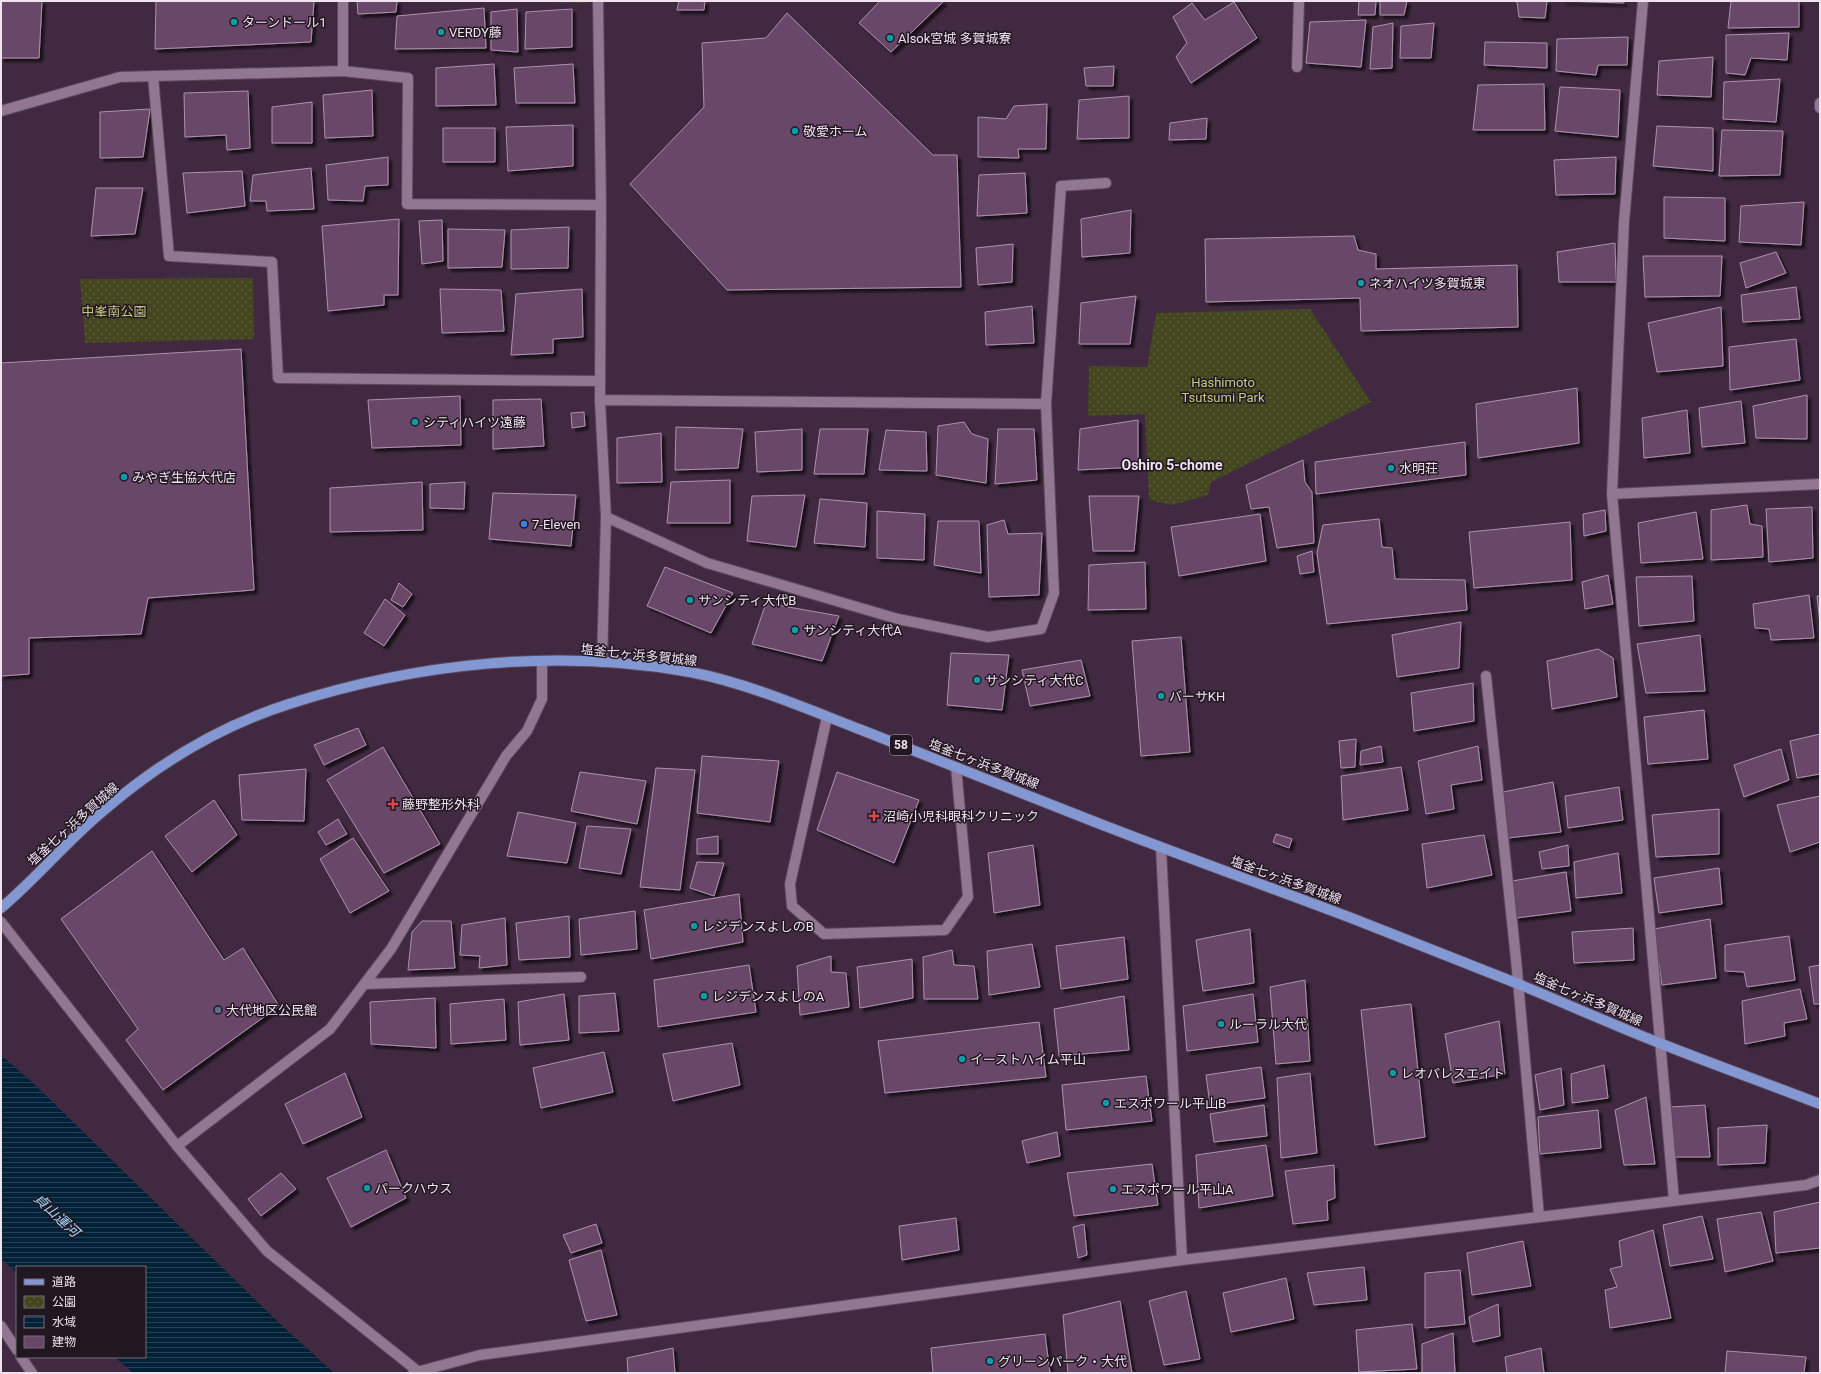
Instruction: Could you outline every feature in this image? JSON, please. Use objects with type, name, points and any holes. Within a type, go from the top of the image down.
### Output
[{"type":"main road","name":"塩釜七ヶ浜多賀城線","points":[[1,908],[106,807],[150,774],[188,750],[232,727],[287,704],[379,680],[460,666],[542,661],[602,662],[694,673],[736,684],[827,717],[1161,848],[1354,919],[1517,984],[1660,1044],[1820,1104]]},
{"type":"street","points":[[342,1],[343,71]]},
{"type":"street","points":[[598,1],[602,205],[600,400],[606,517],[602,662]]},
{"type":"street","points":[[1297,67],[1299,1]]},
{"type":"street","points":[[1643,1],[1624,222],[1612,494],[1674,1200]]},
{"type":"street","points":[[1,111],[120,77],[343,71],[408,78],[407,204],[602,205]]},
{"type":"street","points":[[153,76],[169,256],[272,262],[278,378],[600,381]]},
{"type":"street","points":[[1820,103],[1820,108]]},
{"type":"street","points":[[606,517],[707,563],[898,619],[988,638],[1041,629],[1054,593],[1046,404],[1061,186],[1106,183]]},
{"type":"street","points":[[600,400],[1046,404]]},
{"type":"street","points":[[1612,494],[1820,484]]},
{"type":"street","points":[[177,1146],[330,1029],[365,984],[391,949],[506,756],[527,731],[542,699],[542,661]]},
{"type":"street","points":[[1486,676],[1516,959],[1517,984],[1539,1216]]},
{"type":"street","points":[[827,717],[790,884],[792,906],[824,934],[946,930],[968,897],[956,767]]},
{"type":"street","points":[[1161,848],[1182,1260]]},
{"type":"street","points":[[1,922],[177,1146],[267,1251],[417,1372],[480,1355],[1182,1260],[1806,1185],[1820,1180]]},
{"type":"street","points":[[365,984],[581,977]]},
{"type":"street","points":[[1,1326],[16,1348]]},
{"type":"street","points":[[22,1358],[32,1373]]},
{"type":"green space","points":[[503,1],[586,1],[586,3]]},
{"type":"green space","name":"中峯南公園","points":[[253,278],[254,339],[85,343],[80,279]]},
{"type":"green space","name":"Hashimoto Tsutsumi Park","points":[[1310,309],[1371,402],[1211,482],[1208,495],[1172,505],[1149,500],[1145,414],[1088,416],[1089,366],[1147,367],[1156,313]]},
{"type":"water","name":"貞山運河","points":[[1,1055],[32,1082],[278,1322],[334,1373],[133,1373],[116,1358],[146,1358],[146,1266],[16,1266],[16,1272],[1,1259]]},
{"type":"building","points":[[1,1],[42,1],[39,58],[1,58]]},
{"type":"building","name":"ターンドール1","points":[[156,1],[314,1],[311,42],[155,49]]},
{"type":"building","points":[[357,1],[397,1],[396,12],[358,14]]},
{"type":"building","points":[[679,1],[705,1],[704,10],[677,10]]},
{"type":"building","name":"Alsok宮城 多賀城寮","points":[[880,1],[944,1],[891,52],[859,23]]},
{"type":"building","points":[[1359,1],[1376,1],[1375,15],[1358,15]]},
{"type":"building","points":[[1380,1],[1407,1],[1404,15],[1380,15]]},
{"type":"building","points":[[1513,1],[1547,1],[1545,18],[1519,17],[1517,2]]},
{"type":"building","points":[[1562,1],[1624,1],[1624,3]]},
{"type":"building","points":[[1731,1],[1799,1],[1799,27],[1728,28]]},
{"type":"building","points":[[1234,2],[1257,38],[1191,83],[1176,57],[1187,43],[1173,17],[1192,3],[1205,20]]},
{"type":"building","name":"VERDY藤","points":[[484,8],[486,48],[395,49],[397,16]]},
{"type":"building","points":[[517,9],[518,52],[491,50],[491,12]]},
{"type":"building","points":[[572,9],[572,47],[525,49],[526,12]]},
{"type":"building","name":"敬愛ホーム","points":[[787,13],[933,155],[957,155],[961,287],[727,290],[630,184],[704,107],[702,43],[766,38]]},
{"type":"building","points":[[1366,20],[1361,67],[1306,63],[1310,22]]},
{"type":"building","points":[[1393,23],[1392,68],[1370,69],[1373,27]]},
{"type":"building","points":[[1434,23],[1431,58],[1400,58],[1401,26]]},
{"type":"building","points":[[1789,33],[1787,60],[1751,58],[1745,75],[1726,73],[1726,35]]},
{"type":"building","points":[[1628,37],[1627,65],[1598,65],[1596,75],[1556,71],[1557,39]]},
{"type":"building","points":[[1485,42],[1547,43],[1547,68],[1484,65]]},
{"type":"building","points":[[1713,57],[1711,97],[1657,95],[1659,61]]},
{"type":"building","points":[[494,64],[496,105],[436,106],[436,68]]},
{"type":"building","points":[[573,64],[575,103],[516,103],[514,68]]},
{"type":"building","points":[[1114,66],[1113,86],[1086,86],[1084,68]]},
{"type":"building","points":[[1780,79],[1776,122],[1723,119],[1724,82]]},
{"type":"building","points":[[1544,84],[1545,130],[1473,130],[1478,85]]},
{"type":"building","points":[[1560,87],[1620,90],[1618,137],[1555,131]]},
{"type":"building","points":[[372,90],[373,136],[325,138],[323,95]]},
{"type":"building","points":[[248,91],[250,148],[227,150],[226,135],[185,137],[184,93]]},
{"type":"building","points":[[1129,96],[1129,138],[1077,139],[1079,100]]},
{"type":"building","points":[[312,102],[312,143],[272,143],[272,107]]},
{"type":"building","points":[[1047,104],[1046,149],[1018,149],[1019,158],[978,157],[978,117],[1006,119],[1014,106]]},
{"type":"building","points":[[150,109],[143,157],[100,158],[100,112]]},
{"type":"building","points":[[1207,118],[1206,139],[1169,140],[1170,123]]},
{"type":"building","points":[[573,125],[573,166],[508,171],[506,127]]},
{"type":"building","points":[[1657,126],[1713,128],[1713,171],[1653,166]]},
{"type":"building","points":[[443,128],[495,128],[495,162],[443,162]]},
{"type":"building","points":[[1722,130],[1783,131],[1780,175],[1719,176]]},
{"type":"building","points":[[388,157],[388,185],[365,186],[363,201],[328,200],[326,165]]},
{"type":"building","points":[[1616,157],[1615,194],[1556,195],[1554,160]]},
{"type":"building","points":[[311,168],[314,209],[267,211],[266,201],[250,201],[253,175]]},
{"type":"building","points":[[242,171],[245,206],[187,213],[183,173]]},
{"type":"building","points":[[1025,173],[1027,213],[977,216],[979,175]]},
{"type":"building","points":[[96,188],[143,188],[135,234],[91,236]]},
{"type":"building","points":[[1664,197],[1725,198],[1725,241],[1664,238]]},
{"type":"building","points":[[1804,202],[1801,245],[1739,242],[1741,206]]},
{"type":"building","points":[[1131,210],[1130,253],[1082,257],[1081,219]]},
{"type":"building","points":[[399,219],[398,295],[384,295],[384,305],[328,311],[322,226]]},
{"type":"building","points":[[442,220],[443,261],[422,264],[419,221]]},
{"type":"building","points":[[569,227],[568,268],[511,269],[511,230]]},
{"type":"building","points":[[448,229],[505,230],[502,267],[448,268]]},
{"type":"building","name":"ネオハイツ多賀城東","points":[[1354,236],[1358,250],[1376,254],[1376,269],[1517,265],[1518,327],[1361,331],[1360,298],[1206,302],[1205,239]]},
{"type":"building","points":[[1615,243],[1616,282],[1559,282],[1557,252]]},
{"type":"building","points":[[1013,244],[1012,282],[978,285],[976,248]]},
{"type":"building","points":[[1776,252],[1786,273],[1746,288],[1740,263]]},
{"type":"building","points":[[1643,256],[1722,256],[1720,296],[1645,297]]},
{"type":"building","points":[[1796,287],[1800,319],[1743,322],[1741,295]]},
{"type":"building","points":[[440,289],[501,290],[504,331],[442,333]]},
{"type":"building","points":[[582,289],[583,337],[553,339],[553,353],[511,355],[516,294]]},
{"type":"building","points":[[1136,296],[1130,344],[1079,344],[1081,303]]},
{"type":"building","points":[[1032,306],[1034,343],[986,345],[985,312]]},
{"type":"building","points":[[1721,307],[1723,366],[1657,372],[1648,323]]},
{"type":"building","points":[[1796,339],[1800,380],[1730,390],[1729,347]]},
{"type":"building","name":"みやぎ生協大代店","points":[[241,349],[254,590],[148,598],[141,634],[29,638],[29,674],[1,676],[1,363]]},
{"type":"building","points":[[1577,388],[1579,443],[1478,458],[1476,404]]},
{"type":"building","points":[[1807,395],[1807,439],[1756,438],[1753,406]]},
{"type":"building","name":"シティハイツ遠藤","points":[[460,396],[461,445],[372,448],[368,400]]},
{"type":"building","points":[[541,399],[544,446],[493,449],[493,400]]},
{"type":"building","points":[[1741,401],[1745,443],[1702,447],[1699,408]]},
{"type":"building","points":[[1687,410],[1690,453],[1644,458],[1642,418]]},
{"type":"building","points":[[584,412],[585,426],[572,428],[571,413]]},
{"type":"building","points":[[1138,420],[1138,467],[1078,470],[1080,429]]},
{"type":"building","points":[[964,422],[972,434],[988,439],[986,483],[936,475],[938,426]]},
{"type":"building","points":[[676,427],[743,429],[738,468],[675,470]]},
{"type":"building","points":[[802,429],[802,470],[757,472],[755,432]]},
{"type":"building","points":[[820,429],[868,429],[864,474],[814,474]]},
{"type":"building","points":[[998,429],[1034,429],[1037,480],[995,484]]},
{"type":"building","points":[[886,430],[926,432],[927,471],[879,470]]},
{"type":"building","points":[[661,433],[662,482],[617,483],[617,438]]},
{"type":"building","name":"水明荘","points":[[1465,442],[1466,475],[1316,494],[1315,462]]},
{"type":"building","points":[[1303,460],[1305,482],[1312,492],[1314,543],[1277,548],[1269,507],[1251,509],[1246,485]]},
{"type":"building","points":[[730,480],[730,523],[667,523],[671,482]]},
{"type":"building","points":[[422,482],[423,530],[330,532],[330,488]]},
{"type":"building","points":[[465,482],[464,509],[430,508],[430,484]]},
{"type":"building","points":[[493,493],[576,495],[571,546],[489,539]]},
{"type":"building","points":[[805,495],[796,547],[747,541],[752,496]]},
{"type":"building","points":[[1089,496],[1139,496],[1134,551],[1093,551]]},
{"type":"building","points":[[820,499],[867,503],[865,547],[814,543]]},
{"type":"building","points":[[1747,505],[1750,524],[1762,526],[1763,557],[1711,560],[1711,510]]},
{"type":"building","points":[[1812,507],[1813,558],[1769,562],[1766,509]]},
{"type":"building","points":[[1605,510],[1606,531],[1584,536],[1583,514]]},
{"type":"building","points":[[877,511],[925,514],[924,560],[877,558]]},
{"type":"building","points":[[1696,512],[1703,559],[1641,563],[1638,523]]},
{"type":"building","points":[[1260,514],[1266,561],[1179,576],[1171,527]]},
{"type":"building","points":[[1379,519],[1382,547],[1392,548],[1395,579],[1465,580],[1467,610],[1327,624],[1317,553],[1323,525]]},
{"type":"building","points":[[1004,520],[1008,534],[1042,533],[1039,595],[989,597],[987,525]]},
{"type":"building","points":[[938,521],[979,521],[981,573],[934,565]]},
{"type":"building","points":[[1570,522],[1572,580],[1474,588],[1469,532]]},
{"type":"building","points":[[1312,551],[1314,572],[1300,574],[1297,556]]},
{"type":"building","points":[[1145,562],[1146,609],[1088,610],[1089,565]]},
{"type":"building","name":"サンシティ大代B","points":[[665,567],[733,593],[711,633],[647,606]]},
{"type":"building","points":[[1608,575],[1613,604],[1585,609],[1582,582]]},
{"type":"building","points":[[1692,576],[1694,621],[1639,626],[1636,577]]},
{"type":"building","points":[[399,583],[412,594],[403,607],[391,600]]},
{"type":"building","points":[[1809,595],[1814,638],[1771,640],[1769,629],[1755,628],[1753,604]]},
{"type":"building","points":[[1817,596],[1820,596],[1820,624]]},
{"type":"building","points":[[385,599],[405,615],[384,646],[364,633]]},
{"type":"building","name":"サンシティ大代A","points":[[766,603],[839,616],[822,661],[752,644]]},
{"type":"building","points":[[1461,622],[1459,668],[1397,677],[1392,635]]},
{"type":"building","points":[[1700,635],[1705,691],[1646,693],[1637,644]]},
{"type":"building","name":"バーサKH","points":[[1181,637],[1190,752],[1141,756],[1132,641]]},
{"type":"building","points":[[1598,649],[1613,658],[1617,697],[1552,709],[1547,661]]},
{"type":"building","name":"サンシティ大代C","points":[[951,653],[1009,655],[1002,710],[947,705]]},
{"type":"building","points":[[1081,660],[1090,696],[1030,706],[1022,670]]},
{"type":"building","points":[[1473,683],[1474,721],[1414,731],[1411,693]]},
{"type":"building","points":[[1704,710],[1708,759],[1648,764],[1644,717]]},
{"type":"building","points":[[358,728],[366,745],[324,765],[314,745]]},
{"type":"building","points":[[1820,734],[1820,774],[1797,778],[1790,741]]},
{"type":"building","points":[[1356,739],[1355,767],[1341,768],[1339,741]]},
{"type":"building","points":[[1381,746],[1383,762],[1360,765],[1361,751]]},
{"type":"building","points":[[1478,746],[1482,780],[1451,785],[1454,809],[1426,814],[1418,761]]},
{"type":"building","points":[[383,747],[440,844],[384,873],[327,780]]},
{"type":"building","points":[[1781,749],[1789,780],[1744,797],[1734,765]]},
{"type":"building","points":[[702,756],[779,761],[770,822],[697,813]]},
{"type":"building","points":[[1401,767],[1408,810],[1343,820],[1341,776]]},
{"type":"building","points":[[656,768],[695,770],[680,890],[640,887]]},
{"type":"building","points":[[306,769],[304,821],[242,820],[239,775]]},
{"type":"building","points":[[580,772],[646,781],[637,824],[571,811]]},
{"type":"building","points":[[837,772],[919,800],[894,863],[817,830]]},
{"type":"building","points":[[1553,782],[1561,832],[1508,838],[1503,792]]},
{"type":"building","points":[[1619,787],[1623,820],[1568,828],[1565,796]]},
{"type":"building","points":[[1820,796],[1820,842],[1790,852],[1777,805]]},
{"type":"building","points":[[214,800],[237,835],[192,872],[165,836]]},
{"type":"building","points":[[1719,809],[1719,854],[1656,857],[1652,815]]},
{"type":"building","points":[[518,812],[576,823],[567,863],[507,856]]},
{"type":"building","points":[[338,819],[347,834],[326,845],[318,832]]},
{"type":"building","points":[[587,826],[631,829],[621,874],[579,868]]},
{"type":"building","points":[[1276,834],[1292,839],[1289,848],[1273,842]]},
{"type":"building","points":[[1484,835],[1492,875],[1427,888],[1422,844]]},
{"type":"building","points":[[718,836],[718,854],[697,854],[697,839]]},
{"type":"building","points":[[353,838],[389,891],[350,913],[320,859]]},
{"type":"building","points":[[1033,845],[1040,905],[994,913],[988,853]]},
{"type":"building","points":[[1568,845],[1569,866],[1542,869],[1539,852]]},
{"type":"building","points":[[152,851],[224,960],[243,948],[279,1006],[163,1090],[126,1040],[138,1029],[61,919]]},
{"type":"building","points":[[1618,853],[1622,893],[1576,898],[1574,862]]},
{"type":"building","points":[[697,862],[724,863],[714,896],[690,888]]},
{"type":"building","points":[[1719,868],[1722,904],[1659,913],[1654,878]]},
{"type":"building","points":[[1566,872],[1571,911],[1516,918],[1512,881]]},
{"type":"building","name":"レジデンスよしのB","points":[[739,894],[743,942],[651,959],[644,910]]},
{"type":"building","points":[[635,911],[637,949],[581,955],[579,919]]},
{"type":"building","points":[[569,916],[570,957],[519,960],[516,923]]},
{"type":"building","points":[[505,918],[507,965],[479,968],[480,956],[460,955],[462,925]]},
{"type":"building","points":[[1710,919],[1716,978],[1662,985],[1654,929]]},
{"type":"building","points":[[422,921],[451,921],[455,968],[408,970],[412,932]]},
{"type":"building","points":[[1633,928],[1634,960],[1574,963],[1572,932]]},
{"type":"building","points":[[1250,929],[1254,983],[1203,991],[1196,940]]},
{"type":"building","points":[[1789,936],[1795,980],[1747,987],[1744,972],[1725,971],[1725,945]]},
{"type":"building","points":[[1124,937],[1128,979],[1061,989],[1056,946]]},
{"type":"building","points":[[1032,944],[1040,987],[989,995],[987,951]]},
{"type":"building","points":[[952,950],[954,965],[974,966],[978,999],[924,999],[923,957]]},
{"type":"building","points":[[831,956],[831,972],[846,973],[849,1007],[800,1015],[797,966]]},
{"type":"building","points":[[912,959],[913,998],[860,1008],[857,967]]},
{"type":"building","name":"レジデンスよしのA","points":[[749,965],[756,1012],[658,1027],[654,980]]},
{"type":"building","points":[[1820,965],[1820,1004],[1814,1004],[1809,967]]},
{"type":"building","points":[[1305,980],[1310,1061],[1276,1064],[1270,987]]},
{"type":"building","points":[[1800,989],[1807,1019],[1784,1023],[1785,1036],[1745,1044],[1742,1001]]},
{"type":"building","points":[[615,993],[619,1031],[579,1033],[579,996]]},
{"type":"building","points":[[564,994],[569,1040],[520,1045],[518,1002]]},
{"type":"building","name":"ルーラル大代","points":[[1253,994],[1258,1042],[1187,1051],[1183,1006]]},
{"type":"building","points":[[1124,996],[1129,1050],[1059,1056],[1054,1009]]},
{"type":"building","points":[[435,998],[436,1048],[371,1044],[370,1002]]},
{"type":"building","points":[[504,999],[506,1040],[451,1044],[450,1004]]},
{"type":"building","name":"レオパレスエイト","points":[[1411,1004],[1425,1137],[1375,1145],[1361,1010]]},
{"type":"building","points":[[1499,1021],[1505,1074],[1453,1083],[1445,1034]]},
{"type":"building","name":"イーストハイム平山","points":[[1039,1022],[1046,1077],[885,1093],[878,1041]]},
{"type":"building","points":[[732,1043],[740,1085],[673,1101],[663,1054]]},
{"type":"building","points":[[604,1052],[613,1092],[541,1108],[533,1068]]},
{"type":"building","points":[[1604,1065],[1608,1098],[1572,1103],[1571,1074]]},
{"type":"building","points":[[1261,1067],[1265,1098],[1210,1105],[1206,1075]]},
{"type":"building","points":[[1561,1068],[1564,1105],[1540,1110],[1535,1075]]},
{"type":"building","points":[[345,1073],[362,1117],[303,1144],[285,1104]]},
{"type":"building","points":[[1310,1073],[1317,1153],[1281,1158],[1277,1078]]},
{"type":"building","name":"エスポワール平山B","points":[[1146,1076],[1152,1121],[1066,1130],[1062,1085]]},
{"type":"building","points":[[1646,1097],[1655,1164],[1624,1165],[1615,1110]]},
{"type":"building","points":[[1264,1105],[1267,1136],[1214,1142],[1210,1114]]},
{"type":"building","points":[[1705,1105],[1710,1157],[1675,1157],[1670,1107]]},
{"type":"building","points":[[1598,1110],[1601,1148],[1540,1154],[1538,1117]]},
{"type":"building","points":[[1767,1125],[1765,1163],[1718,1165],[1718,1128]]},
{"type":"building","points":[[1057,1132],[1060,1156],[1027,1163],[1022,1141]]},
{"type":"building","points":[[1266,1145],[1273,1196],[1199,1208],[1196,1155]]},
{"type":"building","name":"パークハウス","points":[[386,1150],[406,1198],[351,1227],[327,1178]]},
{"type":"building","name":"エスポワール平山A","points":[[1152,1164],[1158,1205],[1074,1216],[1067,1173]]},
{"type":"building","points":[[1334,1165],[1335,1198],[1327,1201],[1328,1220],[1293,1224],[1285,1171]]},
{"type":"building","points":[[281,1173],[296,1189],[261,1216],[248,1199]]},
{"type":"building","points":[[1820,1202],[1820,1248],[1776,1253],[1774,1212]]},
{"type":"building","points":[[1761,1212],[1773,1261],[1725,1272],[1717,1219]]},
{"type":"building","points":[[1702,1216],[1713,1259],[1670,1266],[1663,1225]]},
{"type":"building","points":[[956,1218],[959,1250],[902,1260],[899,1226]]},
{"type":"building","points":[[596,1224],[602,1243],[571,1253],[563,1235]]},
{"type":"building","points":[[1084,1224],[1087,1255],[1078,1258],[1073,1227]]},
{"type":"building","points":[[1653,1230],[1671,1318],[1610,1328],[1605,1290],[1617,1287],[1610,1269],[1622,1266],[1619,1241]]},
{"type":"building","points":[[1523,1241],[1531,1286],[1472,1295],[1467,1253]]},
{"type":"building","points":[[601,1250],[617,1315],[586,1321],[569,1260]]},
{"type":"building","points":[[1364,1267],[1367,1300],[1314,1305],[1307,1273]]},
{"type":"building","points":[[1460,1270],[1465,1324],[1425,1328],[1425,1273]]},
{"type":"building","points":[[1286,1278],[1294,1319],[1231,1332],[1223,1293]]},
{"type":"building","points":[[1186,1291],[1200,1359],[1164,1365],[1149,1301]]},
{"type":"building","points":[[1120,1301],[1132,1373],[1068,1373],[1063,1315]]},
{"type":"building","points":[[1498,1304],[1500,1336],[1473,1342],[1469,1317]]},
{"type":"building","points":[[1412,1324],[1417,1369],[1359,1372],[1356,1330]]},
{"type":"building","points":[[1453,1333],[1455,1373],[1422,1373],[1422,1344]]},
{"type":"building","name":"グリーンパーク・大代","points":[[1045,1334],[1050,1373],[933,1373],[931,1348]]},
{"type":"building","points":[[673,1348],[675,1373],[628,1373],[627,1358]]},
{"type":"building","points":[[1541,1348],[1544,1373],[1507,1373],[1505,1357]]},
{"type":"building","points":[[1727,1351],[1806,1357],[1804,1373],[1725,1373]]},
{"type":"place","name":"ターンドール1","points":[[234,22]]},
{"type":"place","name":"VERDY藤","points":[[441,32]]},
{"type":"place","name":"Alsok宮城 多賀城寮","points":[[890,38]]},
{"type":"place","name":"敬愛ホーム","points":[[795,131]]},
{"type":"place","name":"ネオハイツ多賀城東","points":[[1361,283]]},
{"type":"place","name":"シティハイツ遠藤","points":[[415,422]]},
{"type":"place","name":"水明荘","points":[[1391,468]]},
{"type":"place","name":"みやぎ生協大代店","points":[[124,477]]},
{"type":"place","name":"7-Eleven","points":[[524,524]]},
{"type":"place","name":"サンシティ大代B","points":[[690,600]]},
{"type":"place","name":"サンシティ大代A","points":[[795,630]]},
{"type":"place","name":"サンシティ大代C","points":[[977,680]]},
{"type":"place","name":"バーサKH","points":[[1161,696]]},
{"type":"place","name":"藤野整形外科","points":[[393,804]]},
{"type":"place","name":"沼崎小児科眼科クリニック","points":[[874,816]]},
{"type":"place","name":"レジデンスよしのB","points":[[694,926]]},
{"type":"place","name":"レジデンスよしのA","points":[[704,996]]},
{"type":"place","name":"大代地区公民館","points":[[218,1010]]},
{"type":"place","name":"ルーラル大代","points":[[1221,1024]]},
{"type":"place","name":"イーストハイム平山","points":[[962,1059]]},
{"type":"place","name":"レオパレスエイト","points":[[1393,1073]]},
{"type":"place","name":"エスポワール平山B","points":[[1106,1103]]},
{"type":"place","name":"パークハウス","points":[[367,1188]]},
{"type":"place","name":"エスポワール平山A","points":[[1113,1189]]},
{"type":"place","name":"グリーンパーク・大代","points":[[990,1361]]},
{"type":"district","name":"Oshiro 5-chome","points":[[1172,465]]}]
